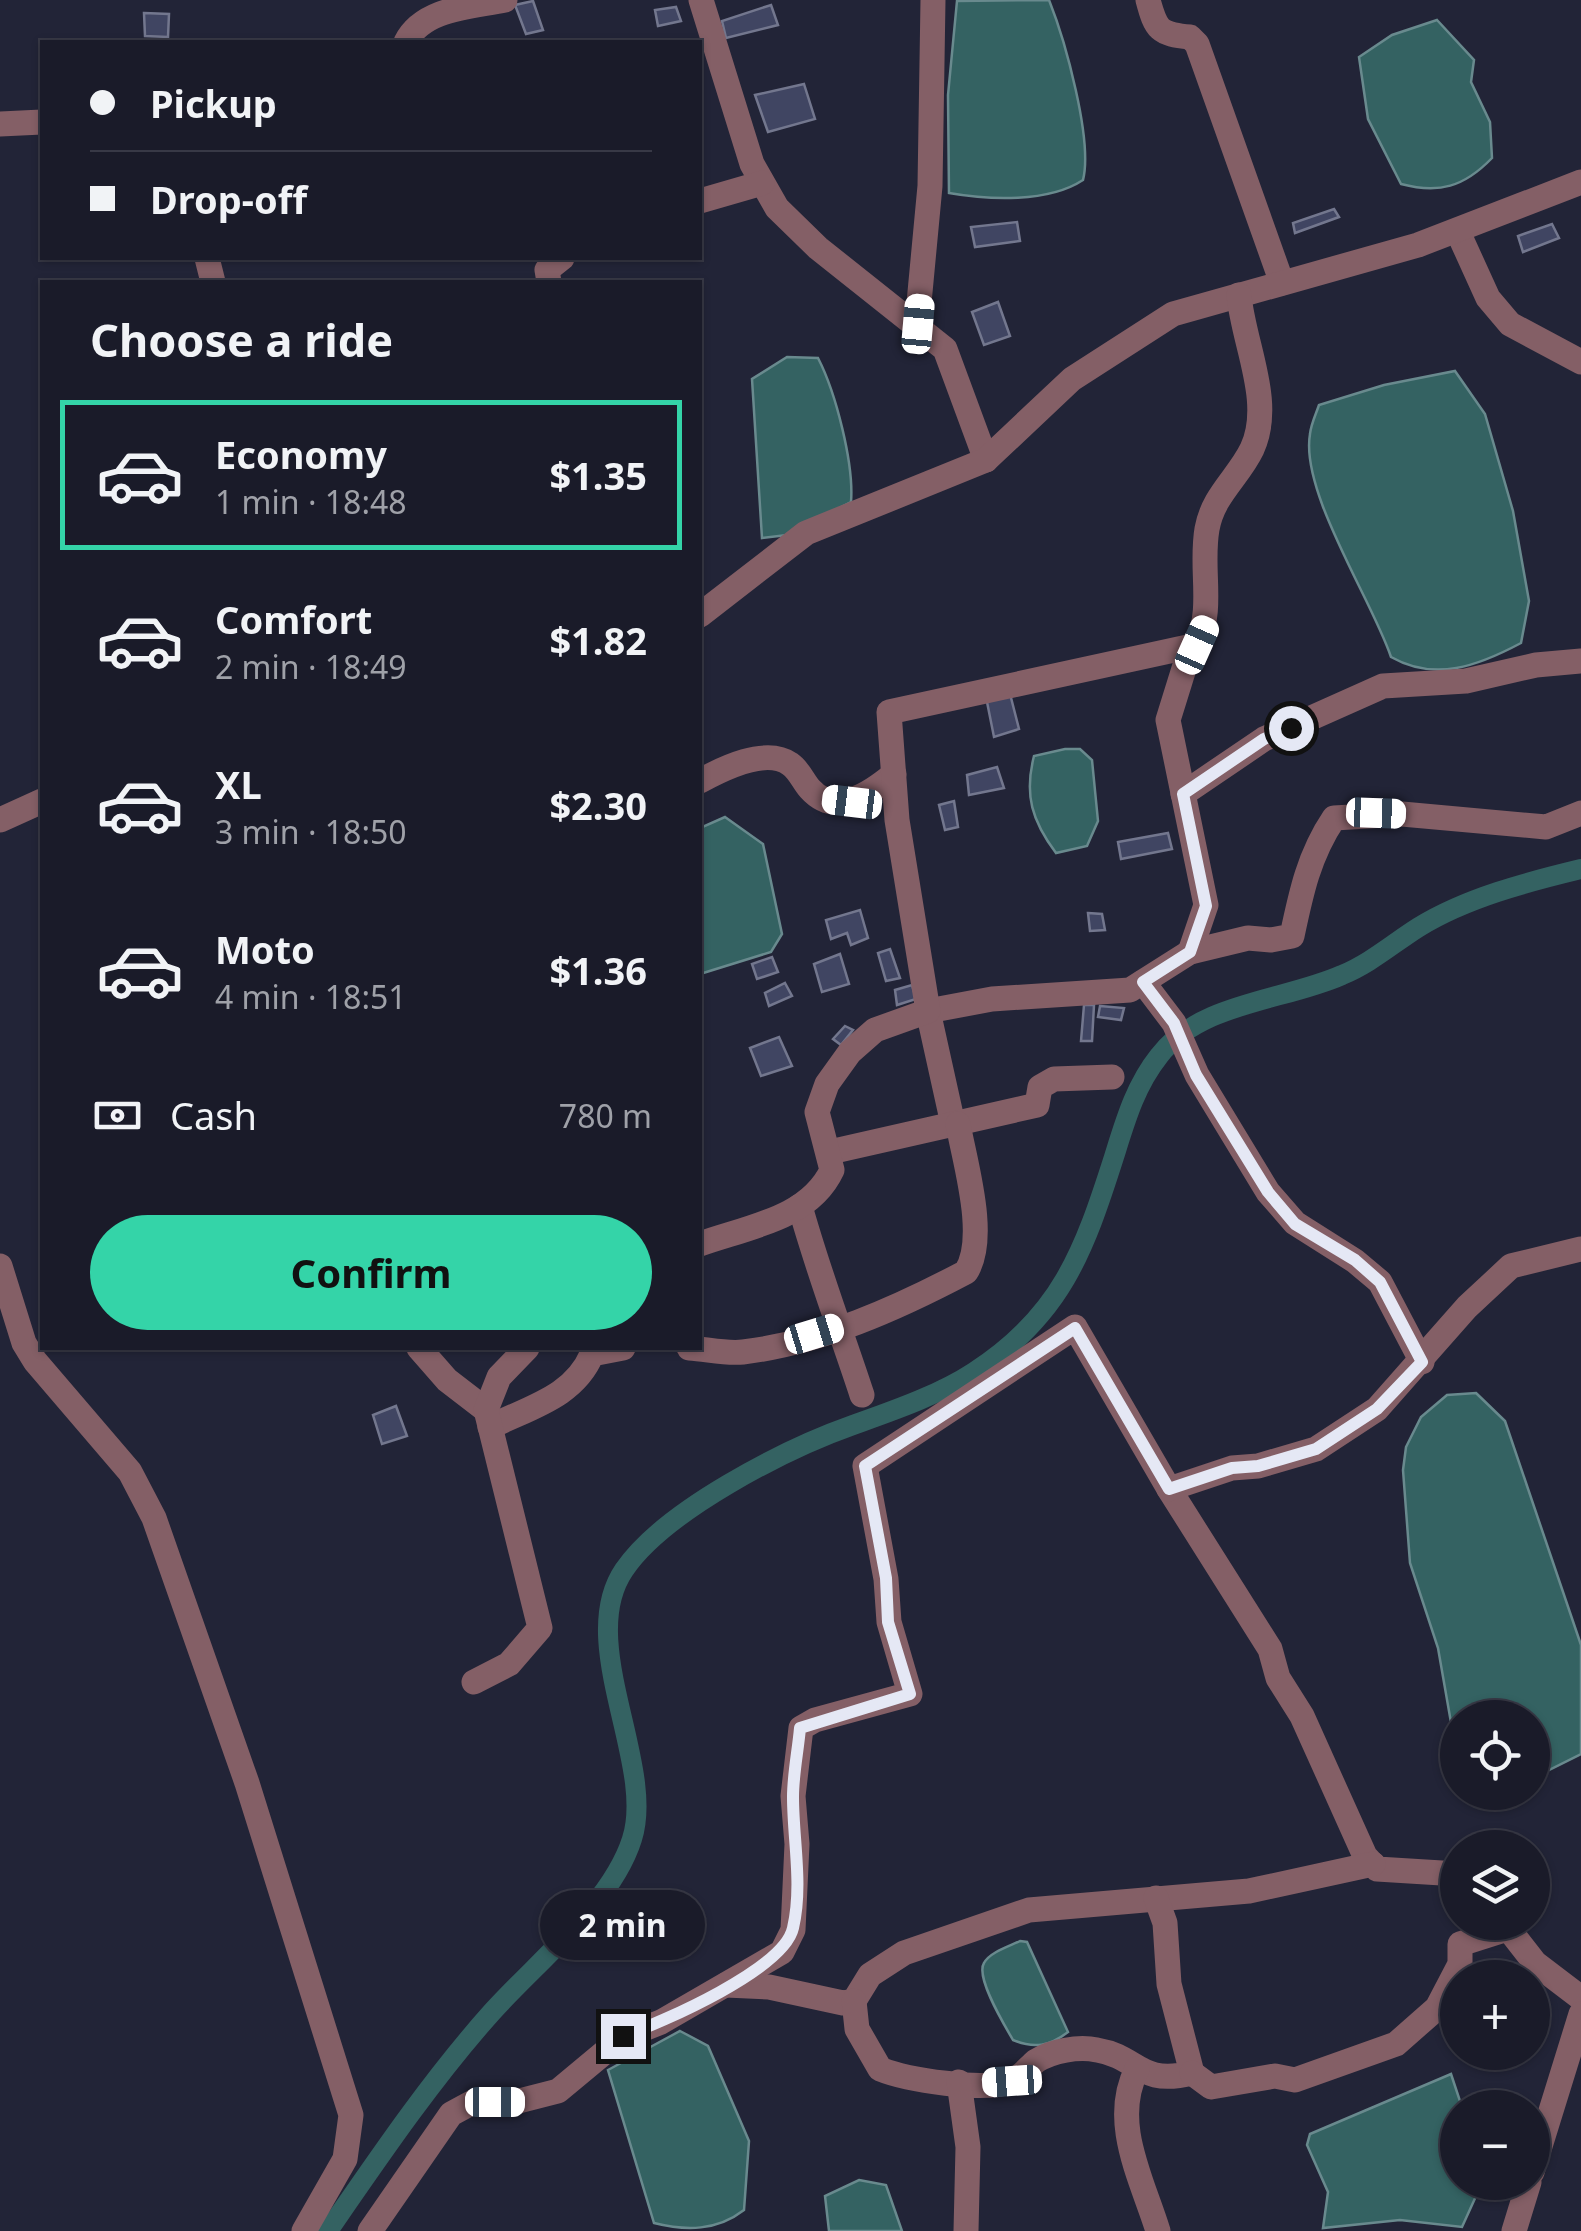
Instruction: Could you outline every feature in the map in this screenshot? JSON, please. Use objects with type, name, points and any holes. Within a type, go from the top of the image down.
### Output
[{"type":"street","points":[[407,40],[415,26],[459,4],[505,0]]},
{"type":"street","points":[[701,0],[713,48],[762,182],[796,228],[918,324],[945,350],[986,460]]},
{"type":"street","points":[[918,324],[930,186],[933,0]]},
{"type":"street","points":[[1148,0],[1161,34],[1190,37],[1197,44],[1282,283]]},
{"type":"street","points":[[0,124],[40,122]]},
{"type":"street","points":[[702,200],[762,182]]},
{"type":"street","points":[[702,612],[806,533],[986,460],[1072,379],[1174,314],[1458,232],[1581,182]]},
{"type":"street","points":[[1458,232],[1488,298],[1510,324],[1581,362]]},
{"type":"street","points":[[550,280],[547,270],[560,260]]},
{"type":"street","points":[[702,1349],[742,1352],[789,1344],[879,1315],[966,1272],[972,1262],[976,1232],[956,1124],[928,1011],[894,774],[889,712],[1197,645],[1206,626],[1208,524],[1221,490],[1250,453],[1257,433],[1259,396],[1238,296]]},
{"type":"street","points":[[1190,952],[1206,906],[1168,720],[1191,646]]},
{"type":"street","points":[[1183,794],[1264,739],[1383,686],[1466,680],[1581,662]]},
{"type":"street","points":[[702,780],[734,765],[777,758],[791,764],[812,792],[852,802],[894,774]]},
{"type":"street","points":[[0,820],[40,802]]},
{"type":"street","points":[[702,1243],[800,1206],[824,1186],[832,1170],[817,1112],[840,1064],[875,1030],[928,1011],[992,999],[1116,992],[1143,982],[1190,952],[1248,938],[1271,940],[1292,936],[1302,882],[1319,840],[1334,818],[1402,814],[1546,827],[1581,813]]},
{"type":"street","points":[[1143,982],[1174,1023],[1268,1192],[1295,1224],[1355,1260],[1380,1282],[1422,1362]]},
{"type":"street","points":[[830,1152],[1038,1106],[1040,1087],[1054,1079],[1112,1077]]},
{"type":"street","points":[[800,1206],[824,1296],[840,1326],[862,1395]]},
{"type":"street","points":[[1169,1489],[1232,1468],[1258,1466],[1316,1449],[1377,1409],[1467,1307],[1511,1266],[1581,1250]]},
{"type":"street","points":[[0,1266],[24,1343],[35,1361],[130,1472],[154,1518],[299,1944],[351,2114],[345,2159],[304,2231]]},
{"type":"street","points":[[370,2231],[452,2114],[476,2102],[519,2102],[558,2091],[623,2036],[661,2022],[782,1952],[793,1930],[797,1844],[793,1796],[800,1728],[910,1694],[888,1622],[886,1578],[865,1466],[1075,1328],[1169,1489],[1270,1649],[1278,1678],[1307,1728],[1347,1823],[1373,1864],[1378,1869],[1440,1873]]},
{"type":"street","points":[[421,1350],[488,1419]]},
{"type":"street","points":[[474,1682],[509,1664],[540,1628],[488,1419],[499,1377],[524,1350]]},
{"type":"street","points":[[488,1419],[582,1378],[592,1354],[613,1350]]},
{"type":"street","points":[[1373,1864],[1250,1891],[1039,1908],[930,1941],[879,1967],[854,2001],[857,2030],[880,2069],[909,2078],[1012,2081],[1048,2055],[1098,2050],[1149,2077],[1192,2073],[1211,2086],[1274,2076],[1295,2080],[1396,2044],[1438,2008],[1460,1964],[1460,1944],[1470,1940]]},
{"type":"street","points":[[1156,1898],[1165,1923],[1169,1984],[1192,2073]]},
{"type":"street","points":[[1517,1940],[1536,1963],[1581,1998]]},
{"type":"street","points":[[726,1986],[770,1987],[833,2002],[854,2001]]},
{"type":"street","points":[[1550,2114],[1581,2014]]},
{"type":"street","points":[[1137,2069],[1127,2101],[1130,2153],[1158,2231]]},
{"type":"street","points":[[959,2082],[968,2147],[966,2231]]},
{"type":"street","points":[[1514,2231],[1523,2200]]},
{"type":"shaded area","points":[[1049,0],[1081,116],[1083,180],[1036,196],[1000,198],[949,193],[948,95],[957,1]]},
{"type":"shaded area","points":[[1437,20],[1474,60],[1471,82],[1490,122],[1492,158],[1461,182],[1427,188],[1401,184],[1368,119],[1359,57],[1392,35]]},
{"type":"shaded area","points":[[787,357],[818,358],[825,373],[847,449],[851,502],[787,535],[762,538],[752,379]]},
{"type":"shaded area","points":[[1455,371],[1485,414],[1513,511],[1529,601],[1521,643],[1473,664],[1424,669],[1391,657],[1326,515],[1310,458],[1310,434],[1319,405],[1384,385]]},
{"type":"shaded area","points":[[1080,749],[1092,760],[1098,821],[1087,846],[1056,853],[1036,819],[1030,783],[1034,756]]},
{"type":"shaded area","points":[[725,817],[763,844],[782,934],[771,952],[702,973],[702,827]]},
{"type":"shaded area","points":[[1476,1393],[1505,1421],[1581,1645],[1581,1754],[1550,1770],[1550,1700],[1447,1700],[1438,1648],[1410,1563],[1403,1470],[1406,1447],[1421,1417],[1447,1395]]},
{"type":"shaded area","points":[[1020,1941],[1027,1942],[1068,2032],[1048,2043],[1028,2045],[1013,2040],[984,1979],[982,1970],[987,1959]]},
{"type":"shaded area","points":[[680,2031],[708,2046],[749,2141],[744,2210],[723,2222],[701,2227],[654,2223],[608,2070]]},
{"type":"shaded area","points":[[1451,2074],[1456,2090],[1440,2090],[1440,2200],[1474,2200],[1462,2227],[1400,2220],[1323,2228],[1328,2192],[1307,2145],[1310,2134]]},
{"type":"shaded area","points":[[859,2180],[886,2185],[902,2231],[829,2231],[825,2196]]},
{"type":"building","points":[[533,1],[543,30],[526,34],[515,5]]},
{"type":"building","points":[[771,5],[778,25],[726,38],[722,21]]},
{"type":"building","points":[[676,7],[681,21],[658,26],[655,10]]},
{"type":"building","points":[[144,13],[169,14],[168,37],[145,36]]},
{"type":"building","points":[[804,84],[815,119],[768,132],[755,95]]},
{"type":"building","points":[[1334,209],[1339,217],[1295,233],[1293,223]]},
{"type":"building","points":[[1017,222],[1020,241],[975,247],[971,227]]},
{"type":"building","points":[[1552,224],[1559,238],[1523,252],[1518,236]]},
{"type":"building","points":[[998,302],[1010,336],[984,345],[972,312]]},
{"type":"building","points":[[1008,686],[1019,729],[994,737],[985,692]]},
{"type":"building","points":[[997,767],[1004,788],[969,795],[967,775]]},
{"type":"building","points":[[954,801],[958,827],[945,830],[939,805]]},
{"type":"building","points":[[1168,833],[1172,849],[1121,859],[1118,842]]},
{"type":"building","points":[[860,910],[868,938],[851,945],[847,933],[831,939],[826,920]]},
{"type":"building","points":[[1088,913],[1102,914],[1105,930],[1090,931]]},
{"type":"building","points":[[890,949],[900,978],[886,981],[878,953]]},
{"type":"building","points":[[840,954],[849,984],[822,992],[814,964]]},
{"type":"building","points":[[772,957],[778,972],[757,979],[752,964]]},
{"type":"building","points":[[785,983],[792,996],[769,1006],[765,993]]},
{"type":"building","points":[[912,985],[916,999],[897,1005],[895,990]]},
{"type":"building","points":[[1084,1005],[1094,1005],[1092,1041],[1081,1041]]},
{"type":"building","points":[[1100,1006],[1124,1008],[1121,1020],[1098,1017]]},
{"type":"building","points":[[845,1026],[853,1030],[841,1045],[833,1039]]},
{"type":"building","points":[[779,1037],[792,1066],[761,1076],[750,1048]]},
{"type":"building","points":[[396,1406],[407,1436],[382,1444],[373,1415]]},
{"type":"waterway","points":[[328,2231],[448,2064],[591,1909],[622,1863],[632,1839],[637,1809],[608,1632],[611,1599],[624,1570],[643,1548],[667,1526],[728,1484],[794,1449],[946,1388],[1004,1351],[1049,1304],[1065,1279],[1092,1222],[1137,1092],[1159,1056],[1176,1038],[1220,1013],[1353,970],[1419,927],[1477,899],[1581,869]]},
{"type":"route","points":[[623,2036],[661,2022],[782,1952],[793,1930],[797,1844],[793,1796],[800,1728],[815,1720],[910,1694],[888,1622],[886,1578],[872,1520],[865,1466],[965,1404],[1075,1328],[1169,1489],[1232,1468],[1258,1466],[1316,1449],[1377,1409],[1422,1362],[1380,1282],[1355,1260],[1295,1224],[1268,1192],[1239,1138],[1196,1075],[1174,1023],[1143,982],[1190,952],[1206,906],[1198,846],[1183,794],[1237,761],[1264,739],[1291,728]]}]
